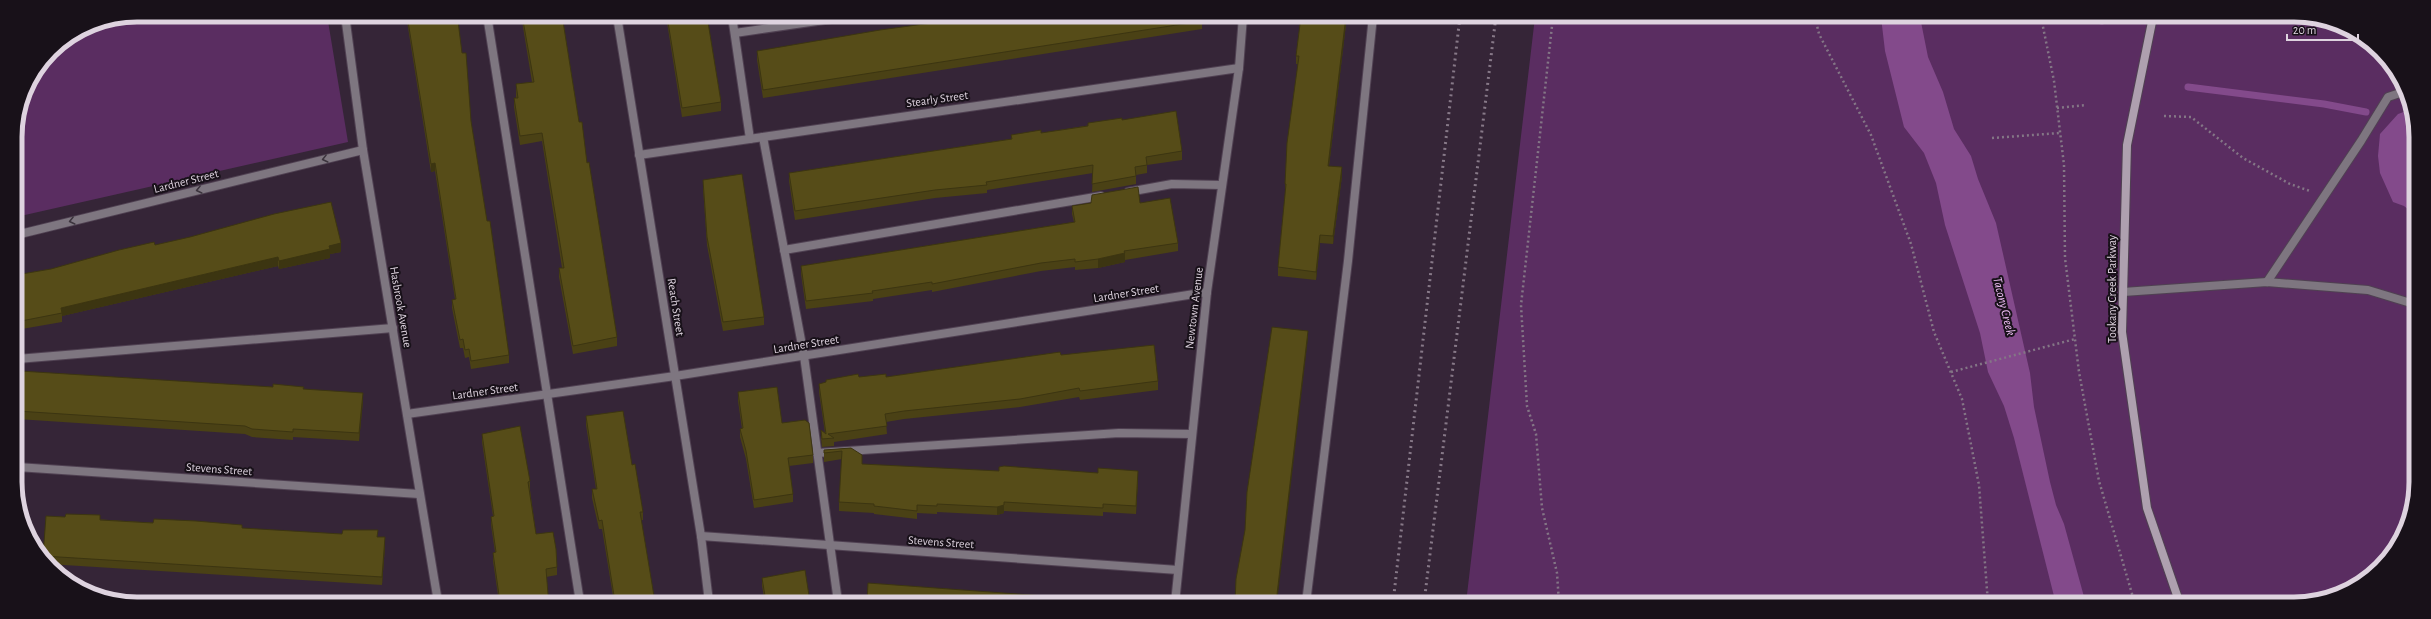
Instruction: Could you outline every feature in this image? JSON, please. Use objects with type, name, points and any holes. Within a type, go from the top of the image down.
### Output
[{"type":"main road","name":"Tookany Creek Parkway","points":[[2152,22],[2127,145],[2122,332],[2147,508],[2178,597]]},
{"type":"street","name":"Hasbrook Avenue","points":[[346,22],[363,150],[437,597]]},
{"type":"street","points":[[488,22],[579,597]]},
{"type":"street","name":"Reach Street","points":[[618,22],[701,536],[708,597]]},
{"type":"street","points":[[733,22],[750,139]]},
{"type":"street","points":[[735,33],[811,22]]},
{"type":"street","name":"Newtown Avenue","points":[[1175,597],[1207,292],[1239,68],[1243,22]]},
{"type":"street","points":[[1307,597],[1348,261],[1372,22]]},
{"type":"street","name":"Stearly Street","points":[[639,155],[1239,68]]},
{"type":"street","points":[[2267,282],[2325,196],[2388,97],[2400,93]]},
{"type":"street","points":[[764,137],[804,356],[837,597]]},
{"type":"street","name":"Lardner Street","points":[[22,234],[363,150]]},
{"type":"street","points":[[784,250],[1172,184],[1222,185]]},
{"type":"street","points":[[2123,292],[2267,282],[2368,290],[2409,302]]},
{"type":"street","name":"Lardner Street","points":[[407,414],[675,376],[1207,292]]},
{"type":"street","points":[[22,359],[393,328]]},
{"type":"street","points":[[817,453],[1119,433],[1192,434]]},
{"type":"street","name":"Stevens Street","points":[[22,467],[419,494]]},
{"type":"street","name":"Stevens Street","points":[[701,536],[1178,570]]},
{"type":"path","points":[[1552,22],[1521,305],[1527,406],[1536,434],[1542,508],[1557,573],[1559,597]]},
{"type":"path","points":[[1816,22],[1819,34],[1871,135],[1890,183],[1911,244],[1934,332],[1962,399],[1980,485],[1988,597]]},
{"type":"path","points":[[2042,22],[2054,81],[2064,165],[2065,258],[2075,339],[2099,481],[2133,597]]},
{"type":"path","points":[[2057,108],[2086,105]]},
{"type":"path","points":[[2164,116],[2191,117],[2243,158],[2290,184],[2325,196]]},
{"type":"path","points":[[1992,138],[2060,133]]},
{"type":"path","points":[[1951,372],[2051,347],[2075,339]]},
{"type":"shaded area","points":[[129,22],[328,22],[348,142],[22,216],[22,129],[26,107],[37,79],[51,61],[73,41],[93,31],[115,24]]},
{"type":"shaded area","points":[[1534,22],[2294,22],[2324,26],[2352,37],[2375,56],[2390,73],[2403,100],[2407,115],[2409,137],[2409,482],[2407,504],[2403,519],[2394,540],[2375,563],[2358,578],[2324,593],[2302,597],[1467,597]]},
{"type":"water","name":"Tacony Creek","points":[[1882,22],[1921,22],[1928,57],[1943,92],[1954,129],[1971,156],[1978,179],[1996,223],[2030,373],[2034,407],[2050,482],[2056,505],[2064,524],[2084,597],[2054,597],[2014,438],[2004,406],[1988,372],[1980,333],[1945,225],[1936,183],[1924,153],[1904,127],[1885,51]]},
{"type":"water","points":[[2406,111],[2408,122],[2409,210],[2404,206],[2393,202],[2380,173],[2378,156],[2380,134],[2398,114]]},
{"type":"building","points":[[408,22],[458,22],[462,53],[466,53],[471,121],[487,221],[490,221],[509,355],[471,361],[469,349],[465,350],[463,339],[460,340],[452,300],[456,299],[435,163],[431,164]]},
{"type":"building","points":[[523,22],[563,22],[579,122],[582,122],[587,163],[589,162],[617,337],[573,346],[559,268],[564,268],[542,133],[520,136],[514,98],[518,98],[516,84],[534,82]]},
{"type":"building","points":[[668,22],[708,22],[721,102],[682,108]]},
{"type":"building","points":[[939,22],[1196,22],[763,90],[757,51],[880,30]]},
{"type":"building","points":[[1300,22],[1345,22],[1328,166],[1342,167],[1333,236],[1320,235],[1316,272],[1278,267],[1286,184],[1287,143],[1299,56],[1296,56]]},
{"type":"building","points":[[1176,111],[1182,151],[1146,157],[1147,165],[1135,167],[1136,176],[1092,184],[1093,165],[986,182],[987,185],[935,190],[795,211],[789,173],[1012,139],[1011,135],[1041,130],[1041,133],[1088,126],[1088,123],[1122,118],[1122,120]]},
{"type":"building","points":[[742,174],[764,317],[723,322],[707,237],[703,180]]},
{"type":"building","points":[[1138,187],[1140,203],[1170,198],[1178,243],[1124,251],[1125,253],[1098,259],[1075,262],[1075,259],[1041,263],[932,284],[932,282],[872,291],[873,293],[806,301],[801,266],[1075,222],[1072,206],[1091,203],[1092,195]]},
{"type":"building","points":[[331,202],[341,243],[329,246],[330,249],[279,261],[278,257],[61,308],[62,313],[22,321],[22,274],[51,269],[154,242],[155,245],[190,237],[274,214]]},
{"type":"building","points":[[1272,327],[1308,331],[1277,597],[1235,597],[1236,579],[1245,530],[1247,492]]},
{"type":"building","points":[[1154,345],[1158,381],[1080,391],[1079,388],[1020,399],[885,414],[887,426],[828,434],[834,438],[822,439],[821,430],[826,434],[819,384],[826,382],[826,380],[858,374],[859,377],[886,374],[886,377],[1060,352],[1061,355]]},
{"type":"building","points":[[22,371],[273,387],[273,384],[304,387],[303,389],[363,393],[359,433],[293,429],[293,432],[252,429],[245,426],[22,411]]},
{"type":"building","points":[[777,387],[782,423],[805,420],[809,423],[813,455],[788,458],[793,494],[754,500],[746,451],[740,429],[743,428],[738,392]]},
{"type":"building","points":[[623,411],[632,465],[635,464],[643,512],[640,512],[654,597],[614,597],[602,520],[599,521],[592,489],[597,489],[586,416]]},
{"type":"building","points":[[520,426],[530,481],[528,482],[536,534],[553,532],[556,549],[557,567],[546,569],[549,597],[499,597],[493,553],[496,552],[491,517],[494,516],[482,434]]},
{"type":"building","points":[[851,448],[862,455],[862,464],[999,471],[999,467],[1004,466],[1098,473],[1098,468],[1138,471],[1136,506],[1103,504],[1103,508],[1004,502],[1004,505],[997,507],[937,504],[937,506],[917,505],[917,511],[874,506],[874,504],[839,502],[842,451],[824,453],[824,450]]},
{"type":"building","points":[[66,514],[100,515],[100,520],[153,523],[154,519],[196,521],[242,525],[242,528],[342,534],[343,530],[378,530],[377,537],[385,537],[382,577],[50,556],[44,549],[46,516],[65,517]]},
{"type":"building","points":[[805,570],[809,597],[765,597],[762,578]]},
{"type":"building","points":[[868,583],[1058,597],[867,597]]},
{"type":"building","points":[[1085,596],[1123,597],[1085,597]]},
{"type":"waterway","points":[[2188,87],[2324,104],[2366,112]]},
{"type":"railway","points":[[1394,597],[1459,22]]},
{"type":"railway","points":[[1425,597],[1495,22]]}]
